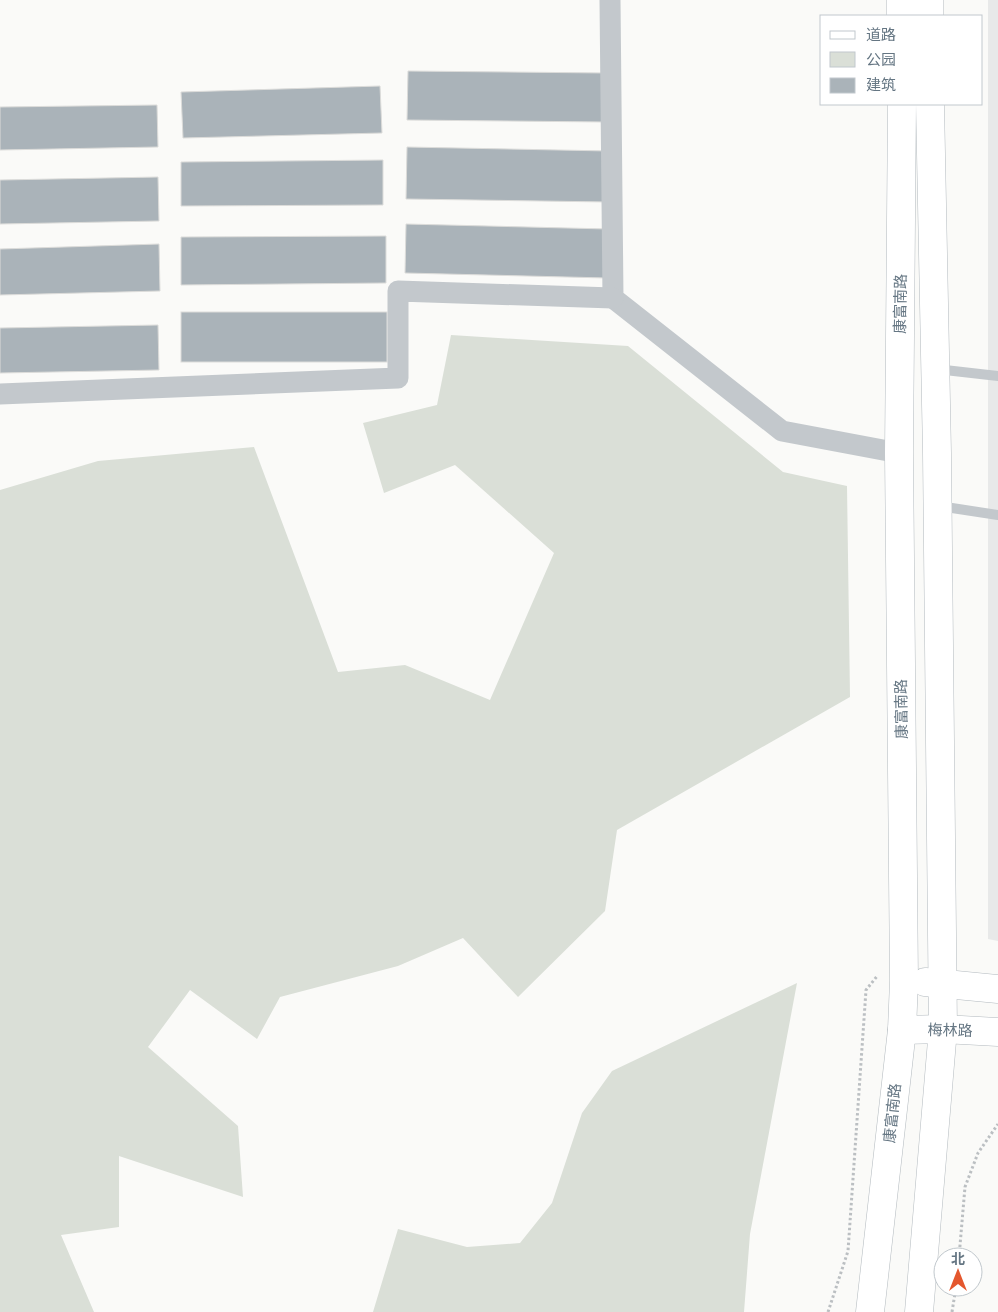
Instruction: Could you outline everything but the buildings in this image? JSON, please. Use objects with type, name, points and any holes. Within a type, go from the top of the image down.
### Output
[{"type":"main road","points":[[901,0],[901,15]]},
{"type":"main road","points":[[929,0],[929,15]]},
{"type":"main road","name":"康富南路","points":[[870,1312],[902,1030],[904,981],[898,452],[902,105]]},
{"type":"main road","points":[[919,1312],[943,1029],[938,506],[930,105]]},
{"type":"main road","points":[[904,981],[943,982],[998,989]]},
{"type":"main road","name":"梅林路","points":[[902,1030],[943,1029],[998,1032]]},
{"type":"street","points":[[610,0],[613,298]]},
{"type":"street","points":[[0,394],[398,378],[398,291],[613,298],[782,430],[898,452]]},
{"type":"lane","points":[[935,369],[998,376]]},
{"type":"lane","points":[[938,506],[998,515]]},
{"type":"path","points":[[828,1312],[848,1251],[866,990],[904,943]]},
{"type":"path","points":[[959,1247],[965,1187],[978,1154],[998,1124]]},
{"type":"path","points":[[952,1312],[954,1297]]},
{"type":"shaded area","points":[[988,0],[998,0],[998,941],[988,939]]},
{"type":"green space","points":[[451,335],[628,346],[783,472],[847,486],[850,697],[617,830],[605,911],[518,997],[463,938],[398,966],[280,997],[257,1039],[190,990],[148,1047],[238,1126],[243,1197],[119,1156],[119,1227],[61,1235],[94,1312],[0,1312],[0,490],[98,461],[254,447],[338,672],[405,665],[490,700],[554,553],[455,465],[384,493],[363,423],[437,405]]},
{"type":"green space","points":[[797,983],[750,1234],[744,1312],[373,1312],[398,1229],[467,1247],[520,1243],[552,1203],[582,1113],[612,1071]]}]
